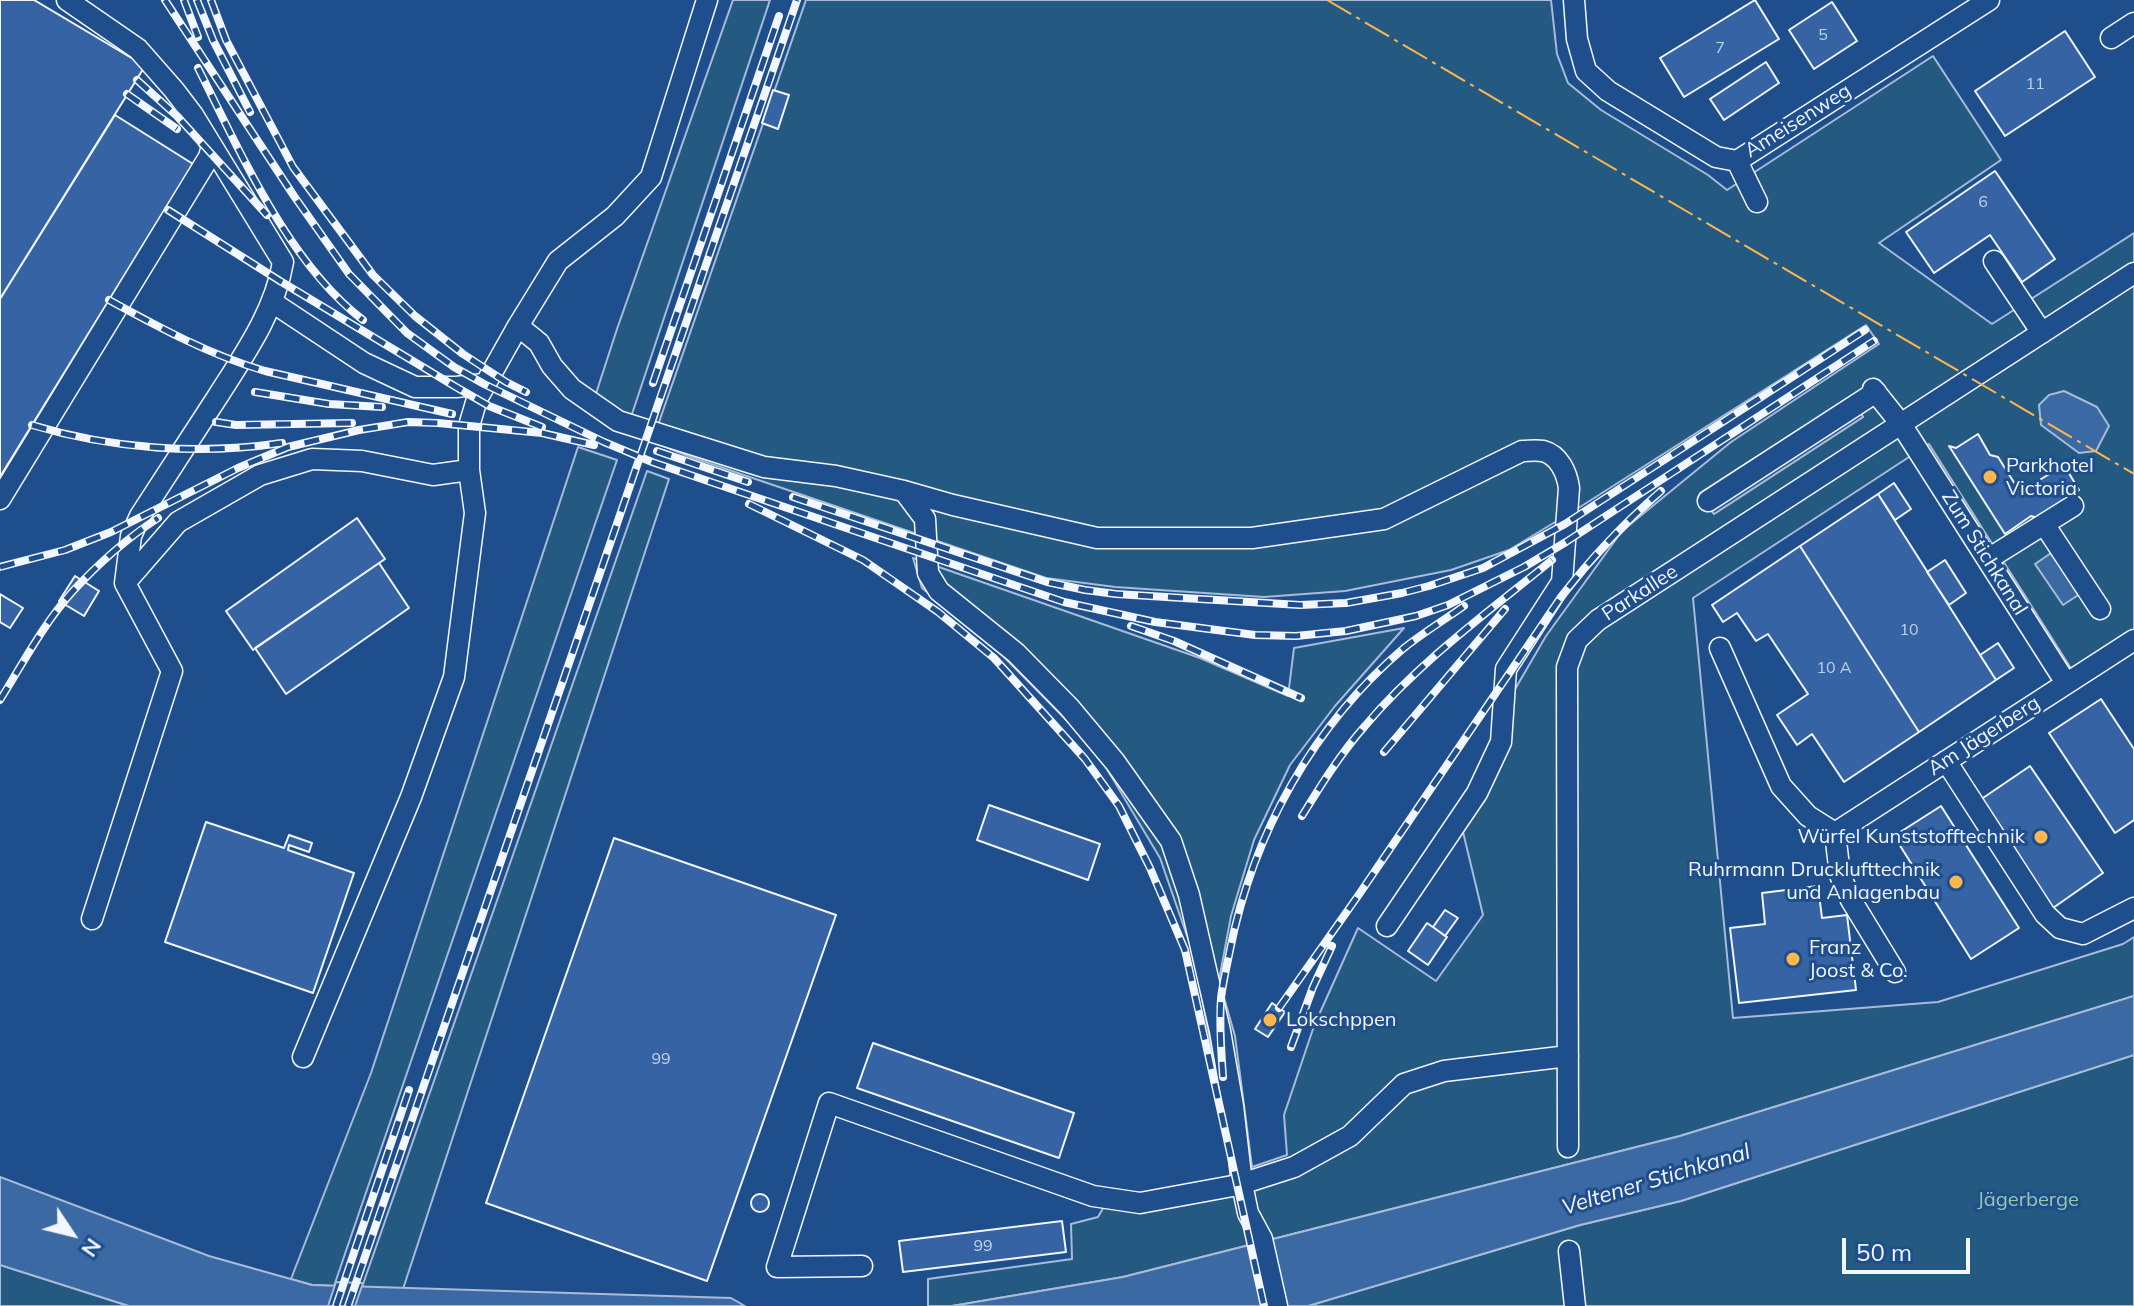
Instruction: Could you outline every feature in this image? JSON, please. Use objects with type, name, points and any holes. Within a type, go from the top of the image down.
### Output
[{"type":"street","points":[[67,0],[138,49],[174,90],[283,262],[272,302],[238,363],[140,516],[131,536],[125,583],[172,671],[92,919]]},
{"type":"street","points":[[303,1057],[411,797],[454,677],[475,513],[469,470],[469,426],[477,399],[558,261],[615,216],[651,177],[707,0]]},
{"type":"street","name":"Ameisenweg","points":[[1574,0],[1577,39],[1586,71],[1608,91],[1716,157],[1737,161],[1989,0]]},
{"type":"street","points":[[2111,38],[2134,23]]},
{"type":"street","points":[[0,499],[209,157],[212,146]]},
{"type":"street","points":[[1737,161],[1757,202]]},
{"type":"street","points":[[1994,261],[2042,333]]},
{"type":"street","name":"Parkallee","points":[[1568,1147],[1567,667],[1577,640],[1598,620],[2134,273]]},
{"type":"street","points":[[272,302],[364,363],[415,387],[484,384]]},
{"type":"street","points":[[518,326],[539,343],[552,366],[572,389],[618,421],[764,467],[836,476],[1097,538],[1252,538],[1384,519],[1522,451],[1544,451],[1557,459],[1567,475],[1569,488],[1562,582],[1506,669],[1501,742],[1477,793],[1387,926]]},
{"type":"street","name":"Zum Stichkanal","points":[[1708,501],[1874,391],[1901,424],[2066,683]]},
{"type":"street","points":[[125,583],[178,522],[260,475],[312,459],[362,461],[433,475],[469,470]]},
{"type":"street","points":[[904,491],[925,519],[928,573],[939,591],[1016,653],[1069,707],[1115,762],[1171,841],[1189,895],[1220,1031],[1248,1213],[1262,1239],[1277,1306]]},
{"type":"street","points":[[1988,559],[2073,506]]},
{"type":"street","points":[[2044,524],[2100,609]]},
{"type":"street","name":"Am Jägerberg","points":[[1835,833],[2134,640]]},
{"type":"street","points":[[1720,648],[1781,786],[1808,816],[1835,833],[1840,875],[1851,900],[1895,972]]},
{"type":"street","points":[[1946,761],[2045,914],[2060,928],[2083,934],[2134,908]]},
{"type":"street","points":[[862,1266],[777,1267],[829,1103],[1093,1196],[1140,1203],[1242,1184],[1294,1167],[1350,1136],[1404,1084],[1444,1071],[1568,1056]]},
{"type":"street","points":[[1569,1251],[1575,1306]]},
{"type":"green space","points":[[733,0],[770,0],[631,417],[658,425],[806,0],[1551,0],[1557,54],[1568,83],[1601,110],[1708,175],[1727,190],[1933,56],[2001,160],[1879,243],[1992,324],[2134,233],[2134,630],[2072,670],[1929,444],[1693,598],[1733,1018],[1938,1002],[2123,944],[2134,937],[2134,996],[1680,1136],[1123,1277],[952,1306],[928,1306],[928,1279],[1072,1259],[1071,1224],[1098,1217],[1113,1191],[1145,1193],[1226,1178],[1235,1173],[1194,956],[1160,858],[1095,749],[1000,653],[922,588],[913,558],[1200,658],[1288,696],[1294,648],[1404,628],[1335,706],[1290,765],[1254,840],[1231,916],[1219,980],[1235,1036],[1252,1167],[1287,1155],[1284,1115],[1314,1026],[1358,928],[1436,981],[1483,915],[1463,832],[1503,755],[1514,691],[1546,636],[1622,531],[1731,442],[1879,344],[1866,325],[1509,550],[1451,570],[1345,591],[1264,597],[1115,587],[1046,578],[688,456],[614,426],[590,412]],"holes":[[[1851,396],[1863,417],[1714,514],[1701,493]]]},
{"type":"green space","points":[[578,447],[617,460],[334,1286],[312,1285],[291,1279],[371,1073]]},
{"type":"green space","points":[[647,471],[669,479],[403,1289],[362,1287]]},
{"type":"green space","name":"Jägerberge","points":[[2134,1055],[2134,1306],[1308,1306],[1580,1225],[1681,1201]]},
{"type":"green space","points":[[0,1265],[129,1306],[0,1306]]},
{"type":"shaded area","points":[[1851,396],[1863,417],[1714,514],[1700,493]]},
{"type":"water","points":[[2064,391],[2097,407],[2109,426],[2096,451],[2079,453],[2041,425],[2039,405],[2049,395]]},
{"type":"water","points":[[2054,551],[2083,592],[2063,605],[2035,564]]},
{"type":"water","name":"Veltener Stichkanal","points":[[2134,996],[2134,1055],[1681,1201],[1580,1225],[1308,1306],[952,1306],[1123,1277],[1680,1136]]},
{"type":"water","points":[[0,1177],[209,1256],[312,1285],[731,1298],[745,1306],[129,1306],[0,1265]]},
{"type":"pier","points":[[336,1282],[363,1283],[355,1306],[328,1306]]},
{"type":"building","points":[[0,0],[34,0],[145,66],[0,299]]},
{"type":"building","points":[[1755,0],[1779,39],[1684,97],[1660,58]]},
{"type":"building","points":[[1832,2],[1857,41],[1814,69],[1789,30]]},
{"type":"building","points":[[2065,31],[2095,77],[2005,136],[1975,91]]},
{"type":"building","points":[[1766,62],[1779,83],[1724,120],[1710,99]]},
{"type":"building","points":[[773,90],[789,95],[778,129],[762,123]]},
{"type":"building","points":[[115,115],[193,164],[0,477],[0,299]]},
{"type":"building","points":[[1995,171],[2055,259],[2022,282],[1990,235],[1934,273],[1906,232]]},
{"type":"building","name":"Parkhotel Victoria","points":[[1978,434],[1990,455],[1998,457],[2020,492],[2064,465],[2079,490],[2037,518],[2031,516],[2005,534],[1949,446],[1956,448]]},
{"type":"building","points":[[1894,483],[1911,509],[1895,520],[1878,494]]},
{"type":"building","points":[[1878,494],[1996,680],[1919,732],[1800,546]]},
{"type":"building","points":[[357,518],[385,559],[253,650],[226,611]]},
{"type":"building","points":[[1800,546],[1919,732],[1844,782],[1812,734],[1797,745],[1777,715],[1808,694],[1768,634],[1756,641],[1737,613],[1723,622],[1712,605]]},
{"type":"building","points":[[1945,560],[1966,593],[1949,605],[1927,572]]},
{"type":"building","points":[[379,563],[409,608],[286,694],[255,648]]},
{"type":"building","points":[[75,576],[99,591],[84,616],[59,601]]},
{"type":"building","points":[[0,594],[23,608],[10,628],[0,622]]},
{"type":"building","points":[[1998,643],[2014,668],[1996,680],[1980,655]]},
{"type":"building","points":[[2101,699],[2134,749],[2134,820],[2115,833],[2049,733]]},
{"type":"building","name":"Würfel Kunststofftechnik","points":[[2030,766],[2103,873],[2053,908],[1980,800]]},
{"type":"building","points":[[989,805],[1100,844],[1088,880],[977,840]]},
{"type":"building","name":"Ruhrmann Drucklufttechnik und Anlagenbau","points":[[1941,806],[2019,928],[1971,959],[1894,836]]},
{"type":"building","points":[[206,822],[284,848],[289,835],[312,843],[309,852],[289,845],[288,850],[354,873],[313,993],[165,942]]},
{"type":"building","points":[[614,838],[836,915],[707,1281],[486,1203]]},
{"type":"building","name":"Franz Joost & Co.","points":[[1818,886],[1822,918],[1847,915],[1856,990],[1739,1003],[1730,928],[1765,924],[1762,893]]},
{"type":"building","points":[[1445,910],[1458,918],[1445,936],[1433,927]]},
{"type":"building","points":[[1427,923],[1447,937],[1428,965],[1408,951]]},
{"type":"building","name":"Lokschppen","points":[[1272,1003],[1285,1012],[1268,1037],[1255,1029]]},
{"type":"building","points":[[873,1043],[1074,1113],[1059,1158],[857,1088]]},
{"type":"building","points":[[760,1194],[769,1203],[760,1212],[751,1203]]},
{"type":"building","points":[[1062,1221],[1066,1252],[903,1272],[899,1241]]},
{"type":"railway","points":[[165,0],[349,274],[407,333],[454,367],[604,442],[652,462],[1064,602],[1155,622],[1255,635],[1296,636],[1346,631],[1416,616],[1448,605],[1566,542],[1874,341]]},
{"type":"railway","points":[[184,0],[198,37]]},
{"type":"railway","points":[[197,0],[213,40],[250,112]]},
{"type":"railway","points":[[211,0],[226,40],[293,167],[373,275],[415,316],[463,354],[526,392]]},
{"type":"railway","points":[[348,1306],[797,0]]},
{"type":"railway","points":[[653,383],[779,16]]},
{"type":"railway","points":[[198,68],[249,169],[289,237],[311,268],[363,320]]},
{"type":"railway","points":[[137,80],[177,116],[267,215]]},
{"type":"railway","points":[[127,94],[177,129]]},
{"type":"railway","points":[[168,210],[456,387],[489,406],[542,427]]},
{"type":"railway","points":[[109,300],[186,340],[245,365],[452,414]]},
{"type":"railway","points":[[793,497],[1047,582],[1085,590],[1300,605],[1346,603],[1402,593],[1483,568],[1565,524],[1865,330]]},
{"type":"railway","points":[[255,392],[329,404],[382,407]]},
{"type":"railway","points":[[216,422],[236,425],[352,423]]},
{"type":"railway","points":[[0,567],[65,550],[111,532],[238,468],[288,447],[359,430],[408,422],[438,423],[542,433],[594,445]]},
{"type":"railway","points":[[32,425],[93,440],[156,448],[219,449],[282,443]]},
{"type":"railway","points":[[657,451],[748,482]]},
{"type":"railway","points":[[1279,1008],[1561,597],[1608,541],[1661,491]]},
{"type":"railway","points":[[749,504],[863,560],[938,612],[994,658],[1085,759],[1119,806],[1185,950],[1264,1306]]},
{"type":"railway","points":[[0,700],[62,603],[113,552],[158,518]]},
{"type":"railway","points":[[1302,816],[1348,747],[1408,680],[1552,560]]},
{"type":"railway","points":[[1223,1077],[1220,1018],[1224,980],[1240,907],[1271,824],[1315,747],[1371,678],[1404,648],[1464,606]]},
{"type":"railway","points":[[1384,752],[1505,609]]},
{"type":"railway","points":[[1131,626],[1174,641],[1301,698]]},
{"type":"railway","points":[[1291,1047],[1332,946]]},
{"type":"railway","points":[[336,1306],[409,1090]]},
{"type":"power","points":[[1327,0],[2134,474]]},
{"type":"place","name":"Parkhotel Victoria","points":[[1990,477]]},
{"type":"place","name":"Würfel Kunststofftechnik","points":[[2041,837]]},
{"type":"place","name":"Ruhrmann Drucklufttechnik und Anlagenbau","points":[[1956,882]]},
{"type":"place","name":"Franz Joost & Co.","points":[[1793,959]]},
{"type":"place","name":"Lokschppen","points":[[1270,1020]]}]
